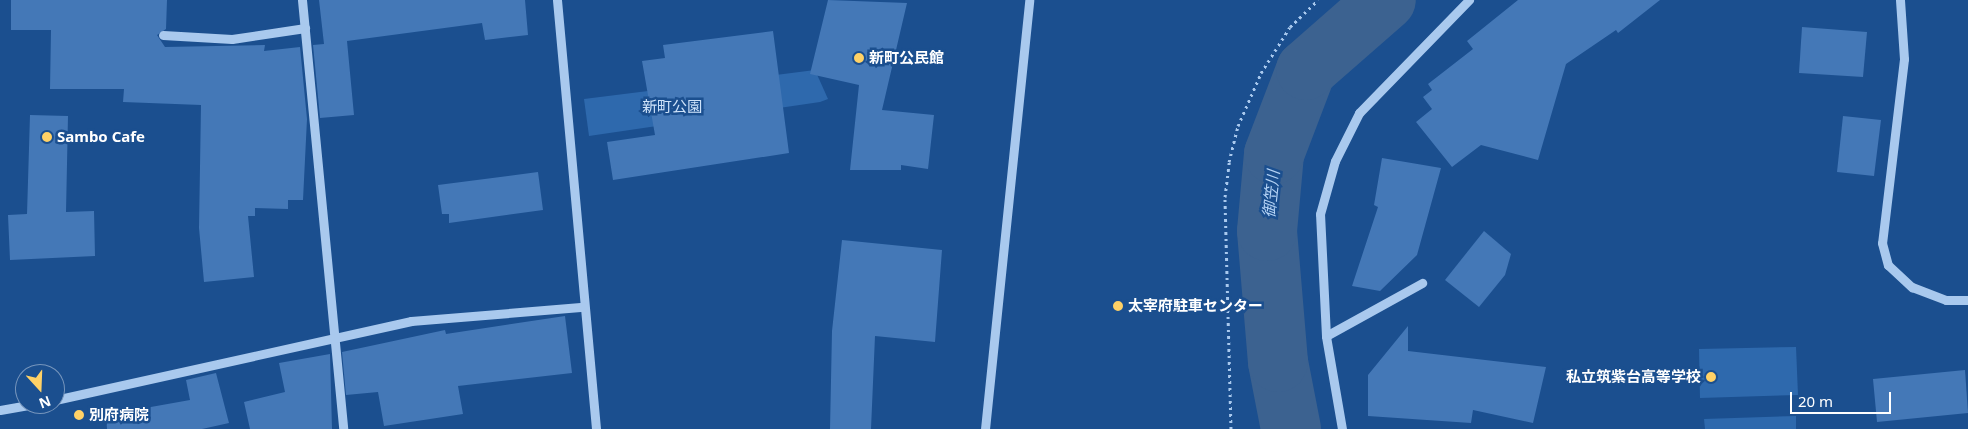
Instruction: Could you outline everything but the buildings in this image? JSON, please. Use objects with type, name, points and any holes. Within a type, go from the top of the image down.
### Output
[{"type":"street","points":[[302,0],[336,336],[343,429]]},
{"type":"street","points":[[557,0],[583,307],[596,429]]},
{"type":"street","points":[[985,429],[1029,0]]},
{"type":"street","points":[[1342,429],[1326,336],[1320,214],[1335,160],[1359,112],[1469,0]]},
{"type":"street","points":[[1900,0],[1904,59],[1882,243],[1888,265],[1912,287],[1946,300],[1968,300]]},
{"type":"street","points":[[162,35],[232,39],[304,28]]},
{"type":"street","points":[[1326,336],[1422,283]]},
{"type":"street","points":[[65,398],[336,336],[411,321],[583,307]]},
{"type":"street","points":[[0,410],[15,407]]},
{"type":"path","points":[[1231,429],[1225,197],[1230,162],[1238,126],[1262,73],[1290,27],[1318,0]]},
{"type":"green space","name":"新町公園","points":[[815,70],[828,99],[820,102],[589,136],[584,99]]},
{"type":"green space","points":[[1796,347],[1798,395],[1700,398],[1699,349]]},
{"type":"green space","points":[[1796,416],[1796,429],[1705,429],[1704,419]]},
{"type":"waterway","name":"御笠川","points":[[1291,429],[1278,362],[1267,231],[1274,154],[1306,70],[1386,0]]},
{"type":"place","name":"新町公民館","points":[[859,58]]},
{"type":"place","name":"Sambo Cafe","points":[[47,137]]},
{"type":"place","name":"太宰府駐車センター","points":[[1118,306]]},
{"type":"place","name":"私立筑紫台高等学校","points":[[1711,377]]},
{"type":"place","name":"別府病院","points":[[79,415]]}]
